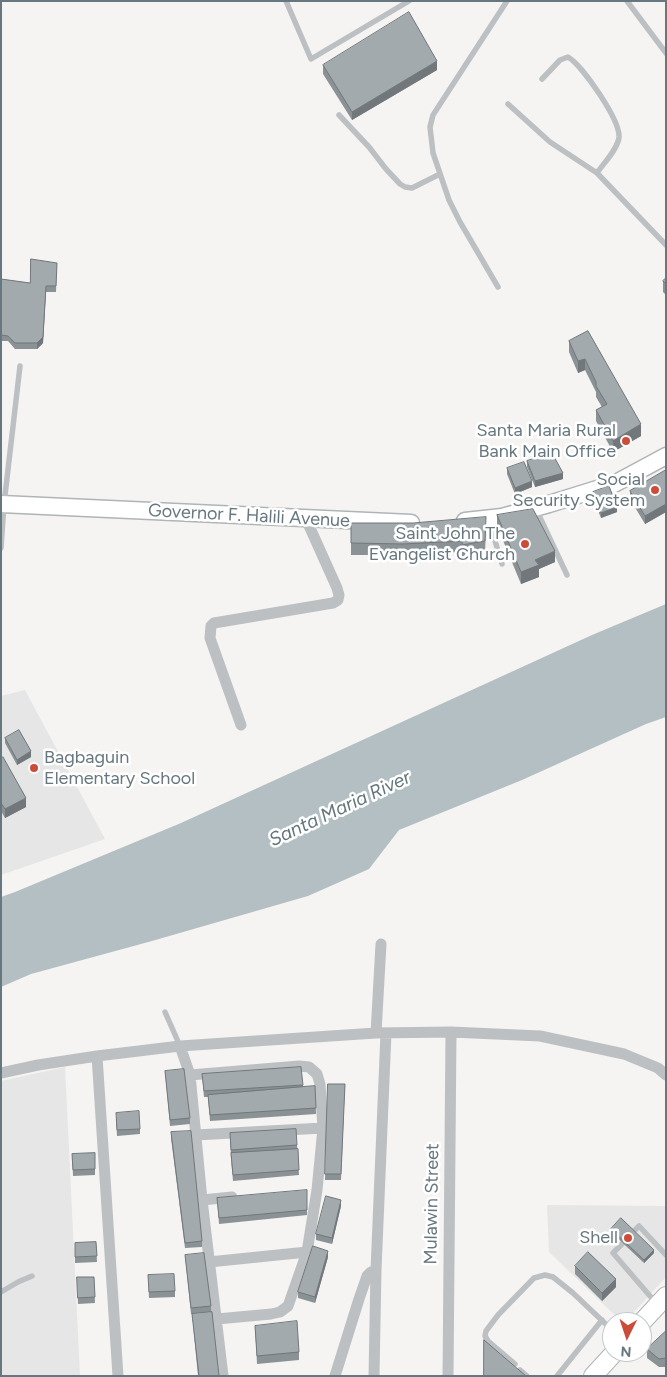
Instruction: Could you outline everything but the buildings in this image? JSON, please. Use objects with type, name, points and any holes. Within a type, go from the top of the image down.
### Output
[{"type":"main road","points":[[448,523],[502,516],[536,508],[614,484],[666,456]]},
{"type":"main road","name":"Governor F. Halili Avenue","points":[[3,504],[306,519],[430,523]]},
{"type":"main road","points":[[651,1312],[662,1300]]},
{"type":"main road","points":[[593,1376],[606,1362]]},
{"type":"street","points":[[241,725],[210,638],[211,626],[214,623],[333,603],[338,600],[337,588],[306,519]]},
{"type":"street","points":[[374,1376],[381,944]]},
{"type":"street","points":[[1,1073],[38,1064],[180,1046],[381,1033],[452,1032],[540,1036],[624,1054],[658,1068],[666,1075]]},
{"type":"street","name":"Mulawin Street","points":[[448,1376],[452,1032]]},
{"type":"street","points":[[180,1046],[190,1075],[202,1200],[223,1376]]},
{"type":"street","points":[[97,1056],[118,1376]]},
{"type":"street","points":[[190,1075],[299,1066],[309,1067],[317,1074],[320,1084],[323,1128],[312,1191],[307,1252],[288,1306],[280,1312],[270,1314],[217,1319]]},
{"type":"street","points":[[196,1134],[323,1128]]},
{"type":"street","points":[[202,1200],[240,1196]]},
{"type":"street","points":[[209,1262],[307,1252]]},
{"type":"street","points":[[335,1376],[367,1276],[376,1270]]},
{"type":"lane","points":[[286,1],[310,59],[409,1]]},
{"type":"lane","points":[[498,287],[453,208],[433,152],[430,127],[433,115],[506,1]]},
{"type":"lane","points":[[627,1],[666,53]]},
{"type":"lane","points":[[542,79],[560,60],[568,57],[581,68],[605,102],[618,130],[619,137],[617,145],[596,173]]},
{"type":"lane","points":[[508,104],[550,142],[596,173],[666,245]]},
{"type":"lane","points":[[339,115],[369,147],[386,169],[405,187],[412,188],[440,174]]},
{"type":"lane","points":[[1,548],[3,504],[20,366]]},
{"type":"lane","points":[[536,508],[567,575]]},
{"type":"lane","points":[[489,518],[502,564]]},
{"type":"lane","points":[[165,1012],[180,1046]]},
{"type":"lane","points":[[633,1232],[639,1226],[666,1255]]},
{"type":"lane","points":[[623,1243],[612,1253],[662,1300]]},
{"type":"lane","points":[[514,1364],[488,1341],[486,1331],[498,1314],[534,1278],[545,1275],[553,1277],[602,1320],[557,1376]]},
{"type":"lane","points":[[1,1292],[32,1276]]},
{"type":"lane","points":[[520,1370],[527,1376]]},
{"type":"shaded area","name":"Bagbaguin Elementary School","points":[[25,690],[105,839],[1,875],[1,696]]},
{"type":"shaded area","points":[[65,1067],[80,1376],[1,1376],[1,1081]]},
{"type":"shaded area","points":[[547,1205],[666,1206],[666,1277],[634,1312],[612,1312],[549,1252]]},
{"type":"water","name":"Santa Maria River","points":[[666,604],[666,717],[646,724],[522,780],[399,830],[369,869],[308,896],[31,974],[1,987],[1,897],[181,823],[592,635]]},
{"type":"place","name":"Santa Maria Rural Bank Main Office","points":[[626,441]]},
{"type":"place","name":"Social Security System","points":[[655,490]]},
{"type":"place","name":"Saint John The Evangelist Church","points":[[525,544]]},
{"type":"place","name":"Bagbaguin Elementary School","points":[[34,768]]},
{"type":"place","name":"Shell","points":[[628,1238]]}]
